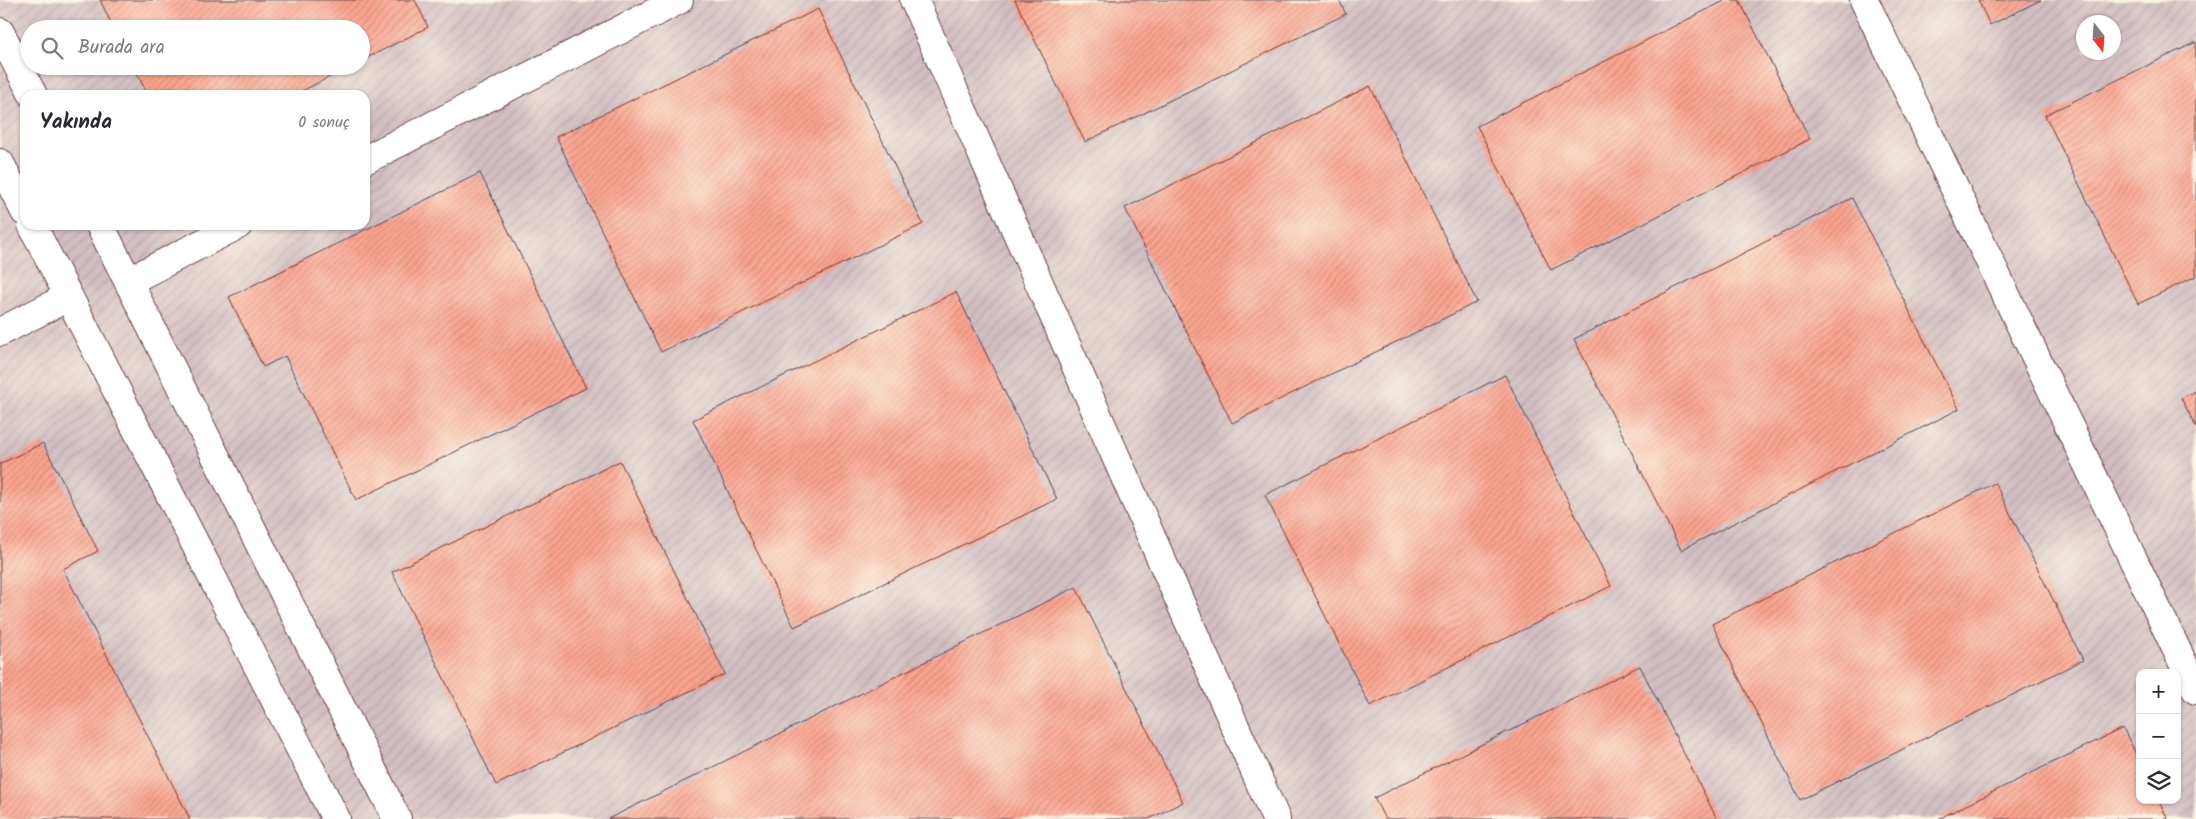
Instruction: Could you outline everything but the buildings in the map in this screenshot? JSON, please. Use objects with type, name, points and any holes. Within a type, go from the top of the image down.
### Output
[{"type":"street","points":[[370,157],[679,0]]},
{"type":"street","points":[[914,0],[1276,819]]},
{"type":"street","points":[[1864,0],[2196,690]]},
{"type":"street","points":[[0,32],[20,70]]},
{"type":"street","points":[[23,75],[30,90]]},
{"type":"street","points":[[0,162],[20,202]]},
{"type":"street","points":[[34,230],[336,819]]},
{"type":"street","points":[[103,230],[397,819]]},
{"type":"street","points":[[129,281],[228,230]]},
{"type":"street","points":[[0,332],[68,297]]},
{"type":"shaded area","points":[[0,0],[2196,0],[2196,819],[0,819]]}]
